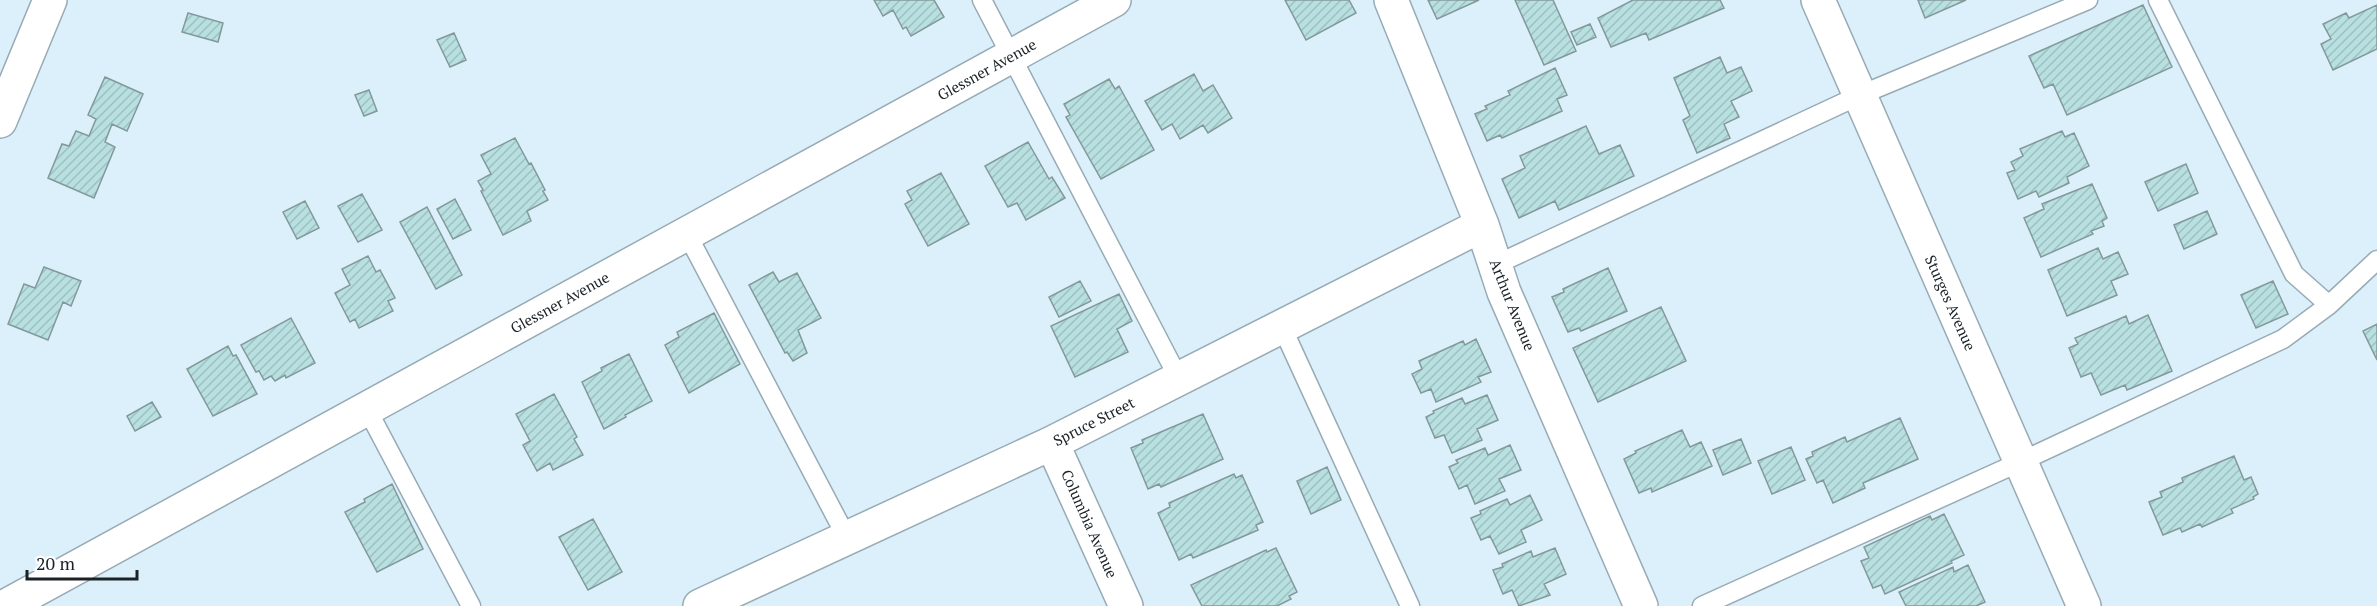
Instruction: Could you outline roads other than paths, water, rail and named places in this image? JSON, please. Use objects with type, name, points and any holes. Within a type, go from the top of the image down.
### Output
[{"type":"street","points":[[0,121],[50,0]]},
{"type":"street","name":"Glessner Avenue","points":[[6,606],[1114,0]]},
{"type":"street","name":"Arthur Avenue","points":[[1391,0],[1482,225],[1504,292],[1641,606]]},
{"type":"street","name":"Sturges Avenue","points":[[1818,0],[1858,96],[2084,606]]},
{"type":"street","name":"Spruce Street","points":[[700,606],[1052,443],[1482,225]]},
{"type":"street","name":"Columbia Avenue","points":[[1052,443],[1126,606]]},
{"type":"lane","points":[[982,0],[1179,379]]},
{"type":"lane","points":[[1495,265],[1858,96],[2088,0]]},
{"type":"lane","points":[[2158,0],[2294,274],[2329,305]]},
{"type":"lane","points":[[687,234],[847,538]]},
{"type":"lane","points":[[1702,606],[2020,462],[2283,339],[2329,305],[2377,261]]},
{"type":"lane","points":[[1282,327],[1410,606]]},
{"type":"lane","points":[[367,409],[471,606]]}]
